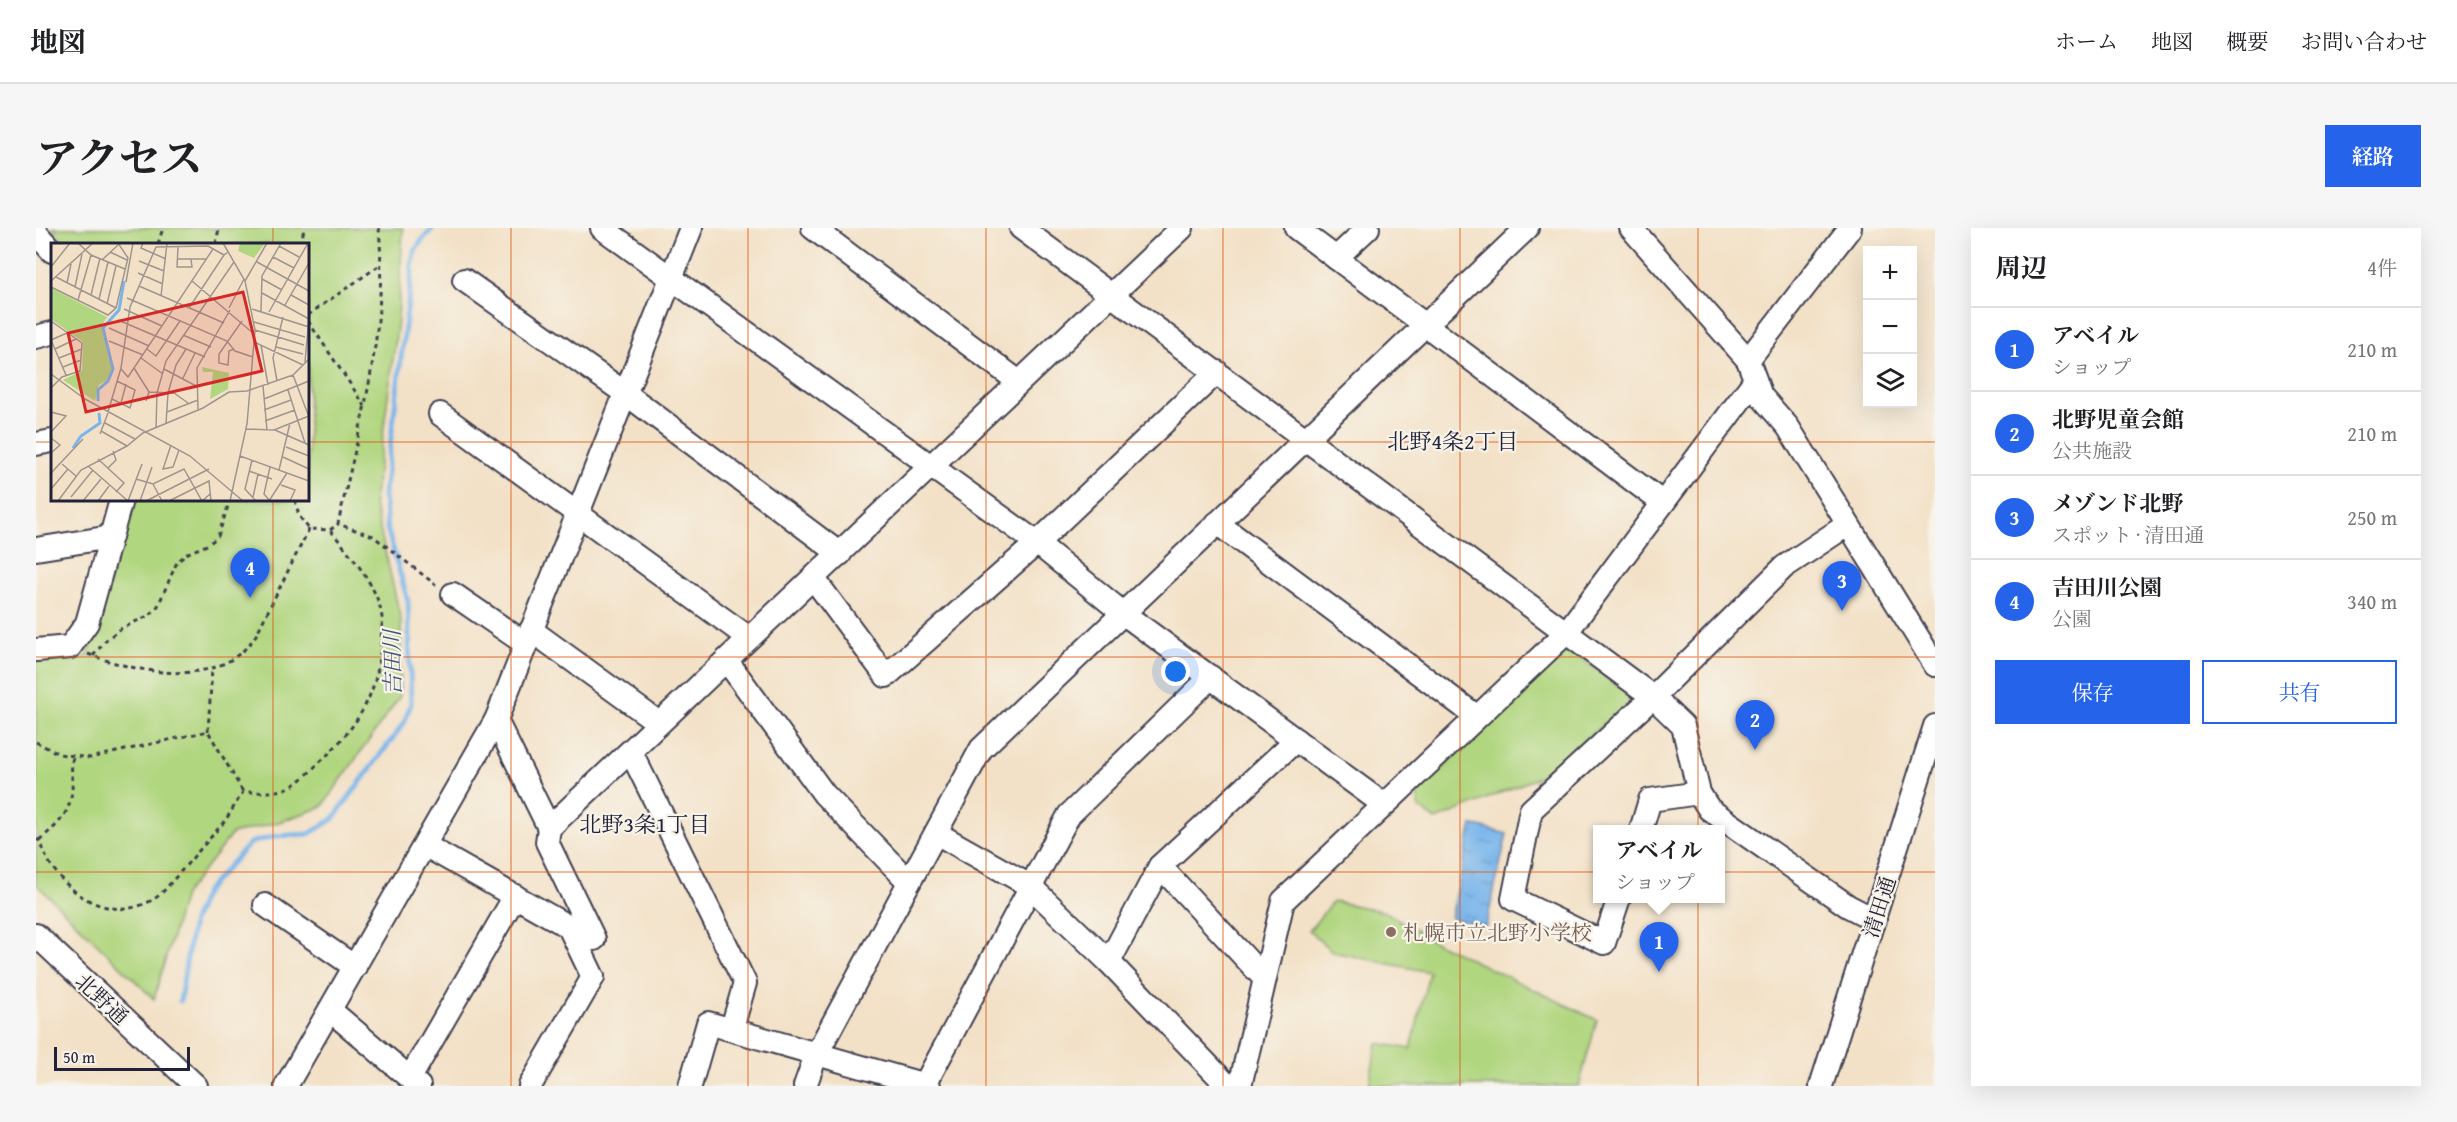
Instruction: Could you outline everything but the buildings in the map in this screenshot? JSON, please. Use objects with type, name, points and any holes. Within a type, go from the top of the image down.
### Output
[{"type":"street","points":[[602,228],[1037,543],[1124,614],[1383,804]]},
{"type":"street","points":[[286,1086],[426,846],[496,720],[691,228]]},
{"type":"street","points":[[813,228],[1019,382]]},
{"type":"street","points":[[1021,228],[1653,697],[1683,726],[1699,793],[1709,809],[1848,906],[1875,920]]},
{"type":"street","points":[[549,828],[1182,228]]},
{"type":"street","points":[[1296,228],[1663,503]]},
{"type":"street","points":[[1336,258],[1368,228]]},
{"type":"street","points":[[806,1086],[816,1054],[981,749],[1527,228]]},
{"type":"street","points":[[1631,228],[1751,370],[1761,396],[1788,427],[1935,665]]},
{"type":"street","points":[[1240,1086],[1283,901],[1566,633],[1663,503],[1751,370],[1850,228]]},
{"type":"street","points":[[36,233],[51,250]]},
{"type":"street","points":[[464,280],[625,393],[840,554]]},
{"type":"street","points":[[36,337],[51,333]]},
{"type":"street","points":[[814,579],[886,676],[1037,543],[1216,372]]},
{"type":"street","points":[[440,414],[749,638]]},
{"type":"street","points":[[36,444],[51,441]]},
{"type":"street","points":[[36,650],[70,647],[87,623],[121,501]]},
{"type":"street","points":[[1217,523],[1476,716]]},
{"type":"street","points":[[1616,903],[1604,943],[1513,899],[1532,810],[1653,697],[1785,567],[1847,525]]},
{"type":"street","points":[[36,549],[111,537]]},
{"type":"street","points":[[453,594],[528,637],[659,723]]},
{"type":"street","points":[[727,661],[824,794],[909,882]]},
{"type":"street","points":[[690,1086],[708,1023],[732,1028],[926,1086],[1069,815],[1211,677]]},
{"type":"street","points":[[496,720],[549,828],[547,842],[594,939]]},
{"type":"street","name":"清田通","points":[[1821,1086],[1875,920],[1929,773],[1935,726]]},
{"type":"street","points":[[1109,962],[1160,866],[1296,741]]},
{"type":"street","points":[[631,752],[745,983],[732,1028]]},
{"type":"street","points":[[1642,825],[1650,800],[1699,793]]},
{"type":"street","points":[[936,833],[1030,886],[1109,962],[1228,1086]]},
{"type":"street","points":[[426,846],[569,927],[593,977],[530,1086]]},
{"type":"street","points":[[1160,866],[1264,978]]},
{"type":"street","points":[[330,1010],[414,1082],[515,896]]},
{"type":"street","points":[[265,905],[355,967]]},
{"type":"street","name":"北野通","points":[[36,935],[196,1086]]},
{"type":"path","points":[[158,243],[163,228]]},
{"type":"path","points":[[216,243],[219,228]]},
{"type":"path","points":[[301,243],[304,228]]},
{"type":"path","points":[[295,501],[299,516],[309,529],[330,530],[338,524],[365,406],[377,339],[382,296],[378,228]]},
{"type":"path","points":[[309,314],[381,264]]},
{"type":"path","points":[[309,322],[365,406]]},
{"type":"path","points":[[93,656],[107,639],[122,628],[150,615],[158,606],[177,562],[209,544],[218,536],[230,501]]},
{"type":"path","points":[[338,524],[373,536],[443,591],[453,594]]},
{"type":"path","points":[[70,647],[93,656],[160,672],[212,669],[232,659],[251,643],[309,529]]},
{"type":"path","points":[[243,792],[272,792],[291,786],[300,780],[334,748],[357,720],[374,689],[381,656],[381,609],[353,558],[330,530]]},
{"type":"path","points":[[212,669],[208,731],[243,792]]},
{"type":"path","points":[[36,742],[73,757],[105,756],[208,731]]},
{"type":"path","points":[[73,757],[70,771],[72,790],[64,817],[38,840],[44,854],[63,882],[102,907],[134,909],[161,894],[225,821],[243,792]]},
{"type":"green space","points":[[52,228],[403,228],[398,320],[374,503],[401,620],[400,696],[322,807],[279,822],[232,834],[184,895],[154,999],[36,884],[36,662],[88,656],[132,501],[309,501],[309,243],[65,243]]},
{"type":"green space","points":[[1563,651],[1571,651],[1630,695],[1628,705],[1538,777],[1436,820],[1419,808],[1417,792]]},
{"type":"green space","points":[[1333,901],[1386,912],[1435,942],[1597,1020],[1579,1086],[1369,1086],[1377,1043],[1411,1049],[1429,972],[1333,952],[1309,931]]},
{"type":"water","points":[[1472,825],[1507,834],[1486,926],[1451,918]]},
{"type":"waterway","name":"吉田川","points":[[180,1001],[193,921],[206,891],[250,843],[276,836],[309,834],[333,819],[404,723],[411,704],[408,601],[387,528],[384,495],[413,258],[421,242],[433,228]]},
{"type":"place","name":"吉田川公園","points":[[250,598]]},
{"type":"place","name":"メゾンド北野","points":[[1842,611]]},
{"type":"place","name":"北野児童会館","points":[[1755,750]]},
{"type":"place","name":"札幌市立北野小学校","points":[[1391,932]]},
{"type":"place","name":"アベイル","points":[[1659,972]]},
{"type":"district","name":"北野4条2丁目","points":[[1453,441]]},
{"type":"district","name":"北野3条1丁目","points":[[645,824]]}]
